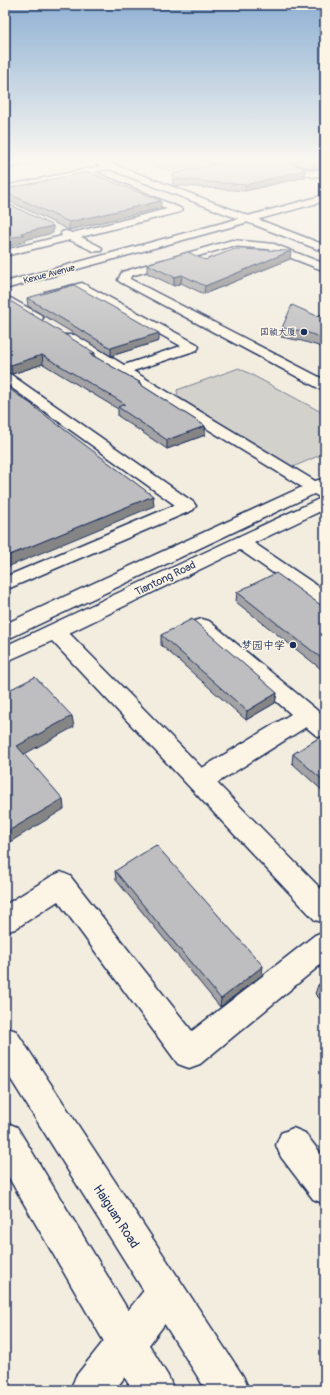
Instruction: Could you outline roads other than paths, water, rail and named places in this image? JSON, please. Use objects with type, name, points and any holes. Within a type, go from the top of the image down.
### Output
[{"type":"street","points":[[5,253],[115,225]]},
{"type":"street","points":[[120,243],[191,225]]},
{"type":"street","name":"Kexue Avenue","points":[[5,286],[134,250],[214,225]]},
{"type":"street","points":[[271,225],[325,248]]},
{"type":"street","points":[[285,225],[325,240]]},
{"type":"street","points":[[58,230],[71,236]]},
{"type":"street","name":"Kexue Avenue","points":[[71,236],[101,248],[82,253]]},
{"type":"street","points":[[325,268],[270,246],[232,243],[126,274],[124,280],[325,386]]},
{"type":"street","points":[[134,250],[161,264]]},
{"type":"street","points":[[8,303],[33,299],[82,286],[192,346],[122,370]]},
{"type":"street","points":[[8,303],[51,327],[322,491]]},
{"type":"street","points":[[5,377],[186,506],[5,584]]},
{"type":"street","name":"Tiantong Road","points":[[5,655],[241,542],[322,491]]},
{"type":"street","name":"Tiantong Road","points":[[5,632],[322,491]]},
{"type":"street","points":[[241,542],[325,600]]},
{"type":"street","points":[[202,626],[325,730]]},
{"type":"street","points":[[55,631],[325,910]]},
{"type":"street","points":[[200,781],[307,715]]},
{"type":"street","points":[[5,920],[61,884],[189,1053],[325,944]]},
{"type":"street","name":"Haiguan Road","points":[[5,1042],[229,1390]]},
{"type":"street","points":[[5,1139],[154,1390]]},
{"type":"street","points":[[293,1145],[325,1187]]},
{"type":"street","points":[[90,1390],[166,1292]]},
{"type":"place","name":"国祯大厦","points":[[304,332]]},
{"type":"place","name":"梦园中学","points":[[293,645]]}]
